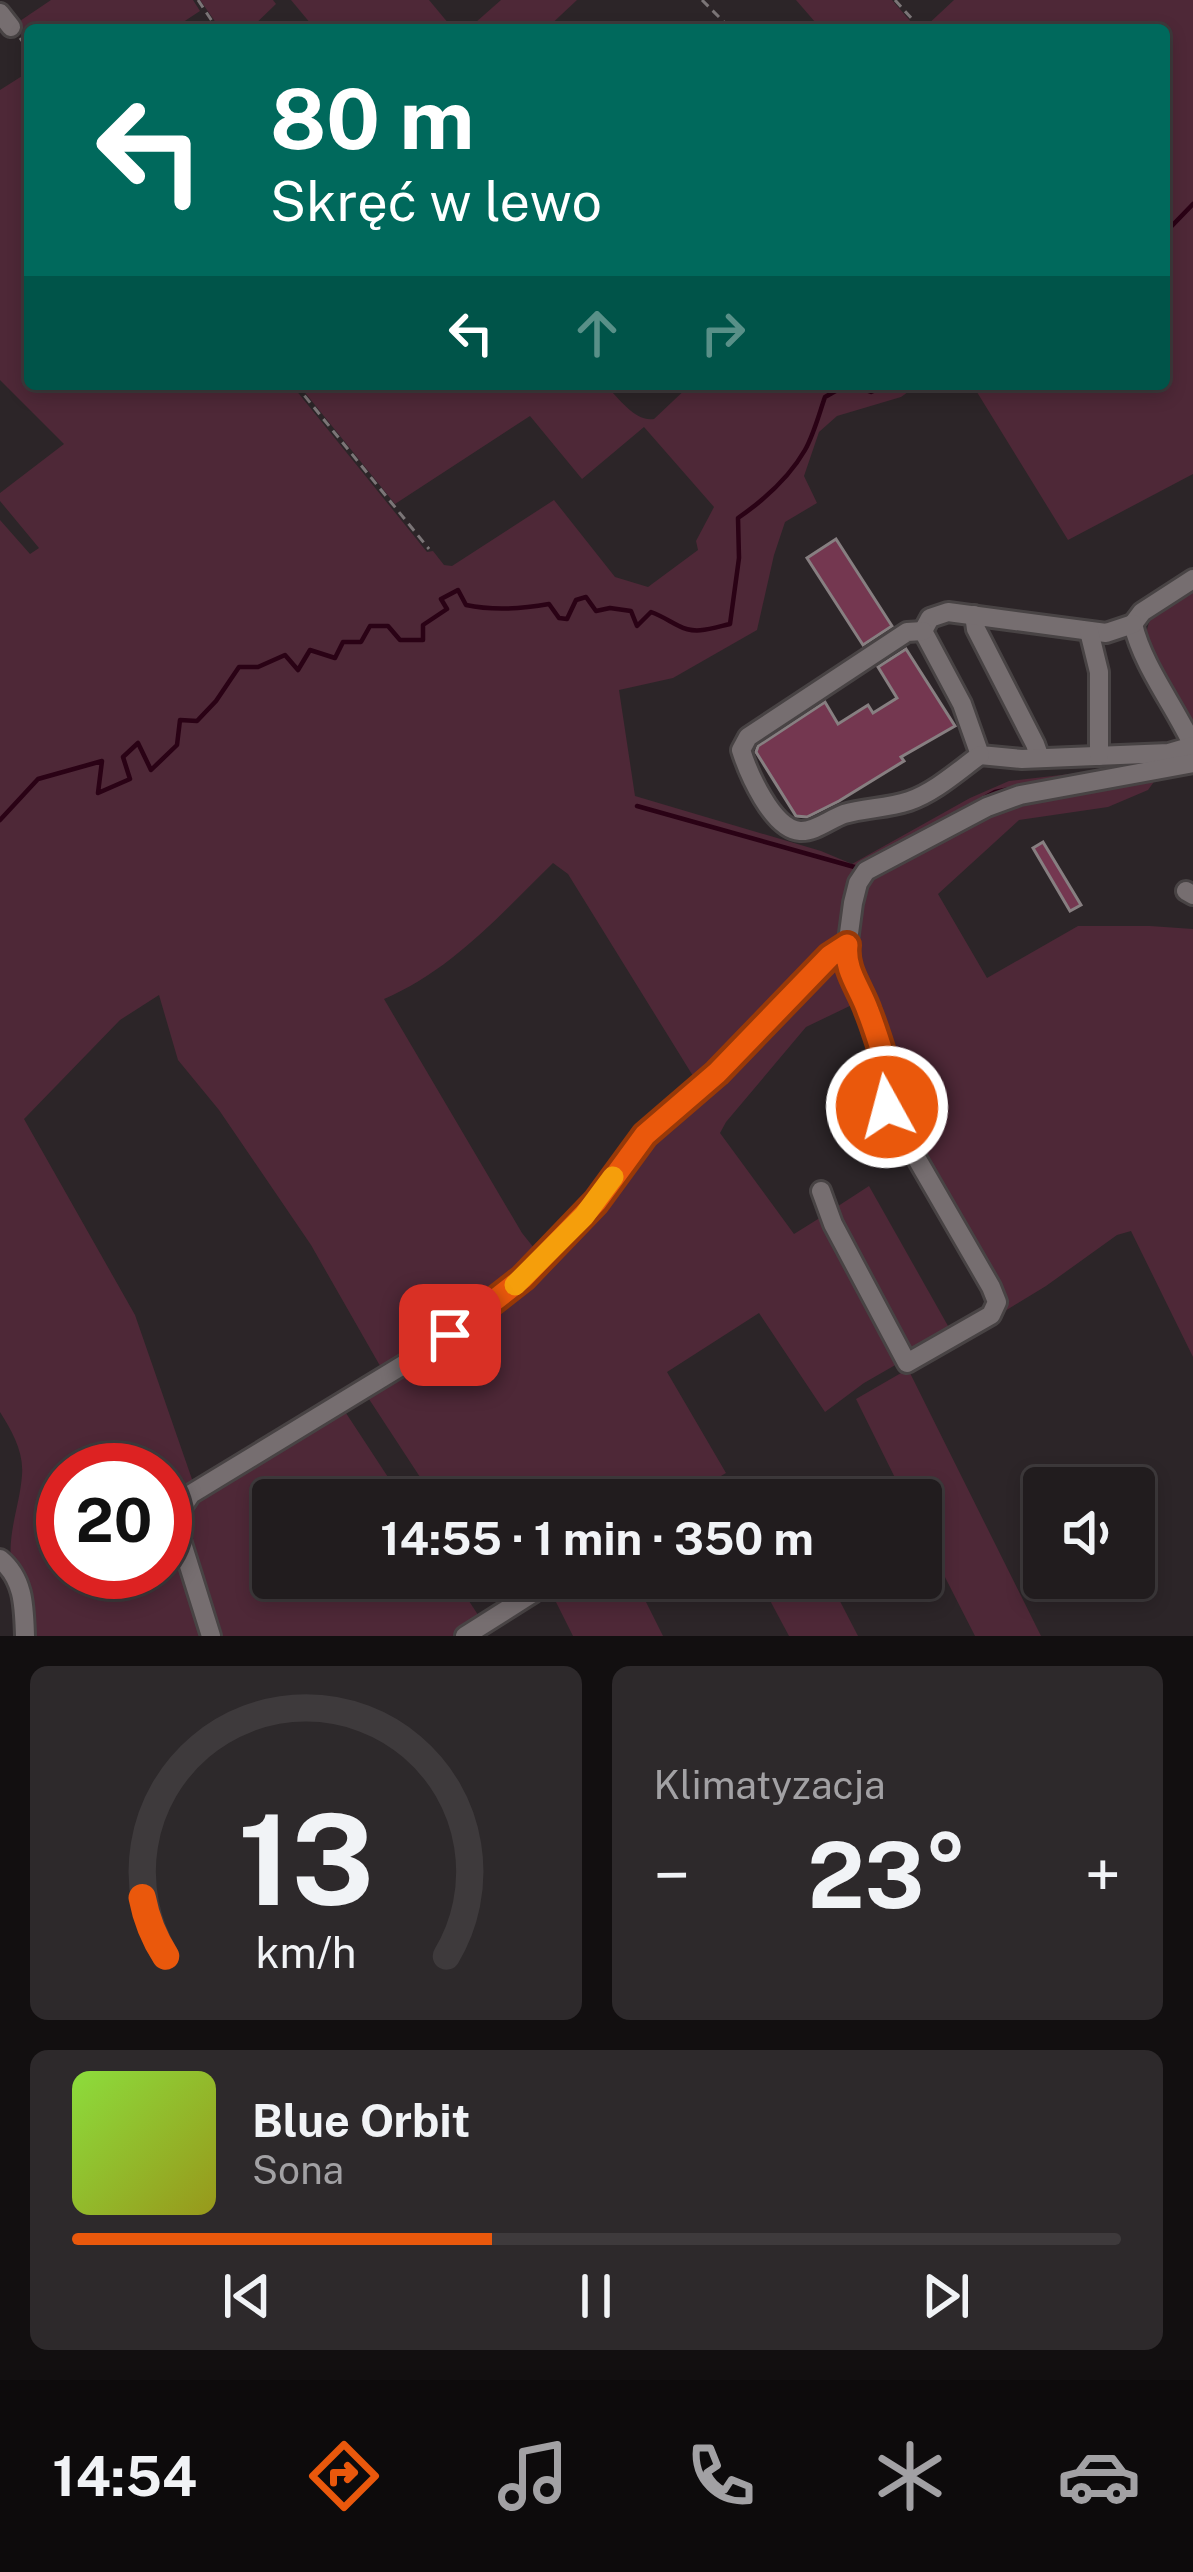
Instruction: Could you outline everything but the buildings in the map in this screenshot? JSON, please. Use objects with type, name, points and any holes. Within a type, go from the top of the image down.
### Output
[{"type":"street","points":[[922,631],[930,618],[949,612],[1106,633],[1133,624],[1142,611],[1193,578]]},
{"type":"street","points":[[974,616],[976,629],[1040,758]]},
{"type":"street","points":[[922,631],[907,632],[748,737],[741,750],[749,776],[788,826],[801,831],[870,807],[906,802],[932,790],[980,755],[1022,759],[1099,756],[1169,753],[1193,746],[1137,644],[1133,624]]},
{"type":"street","points":[[922,631],[962,704],[980,755]]},
{"type":"street","points":[[1089,631],[1099,672],[1099,756]]},
{"type":"street","points":[[821,1191],[833,1224],[907,1363],[991,1315],[997,1302],[991,1287],[887,1107],[886,1065],[846,956],[858,884],[866,871],[909,847],[1019,795],[1193,763]]},
{"type":"street","points":[[211,1636],[182,1540],[181,1509],[191,1494],[426,1352],[503,1296],[584,1216],[645,1135],[705,1084],[830,956],[847,945]]},
{"type":"street","points":[[0,1559],[14,1572],[22,1592],[25,1636]]},
{"type":"street","points":[[464,1636],[523,1599]]},
{"type":"path","points":[[702,0],[726,24]]},
{"type":"path","points":[[895,0],[917,24]]},
{"type":"path","points":[[300,390],[429,549]]},
{"type":"shaded area","points":[[51,0],[193,0],[200,11],[180,24],[24,24],[24,39],[14,25]]},
{"type":"shaded area","points":[[200,0],[273,0],[276,4],[255,24],[217,24]]},
{"type":"shaded area","points":[[291,0],[429,0],[449,24],[311,24]]},
{"type":"shaded area","points":[[501,0],[577,0],[551,24],[474,24]]},
{"type":"shaded area","points":[[796,0],[892,0],[913,24],[817,24]]},
{"type":"shaded area","points":[[954,0],[1193,0],[1193,474],[1068,540],[976,390],[1170,390],[1170,24],[928,24]]},
{"type":"shaded area","points":[[24,75],[24,390],[296,390],[427,552],[433,551],[444,565],[452,566],[554,500],[615,577],[648,587],[698,550],[696,541],[714,507],[644,427],[582,479],[530,416],[395,504],[303,390],[610,390],[634,413],[654,419],[685,390],[911,390],[837,416],[819,432],[804,476],[817,503],[785,522],[757,630],[673,678],[619,690],[635,796],[852,864],[1009,781],[1147,765],[1163,769],[1148,790],[1108,807],[1019,820],[938,894],[987,978],[1078,926],[1193,929],[1193,1357],[1131,1231],[1117,1235],[995,1317],[1001,1303],[893,1106],[858,1002],[806,1027],[720,1133],[794,1234],[826,1214],[904,1360],[825,1412],[759,1313],[667,1372],[726,1473],[716,1479],[421,1479],[367,1396],[458,1341],[515,1297],[383,1371],[311,1245],[219,1110],[178,1060],[159,995],[120,1020],[24,1119],[135,1315],[179,1443],[36,1443],[36,1599],[192,1599],[204,1636],[30,1636],[11,1561],[21,1458],[0,1412],[0,520],[30,554],[39,548],[0,501],[0,493],[64,444],[0,380],[0,90]],"holes":[[[553,863],[568,874],[698,1084],[538,1253],[384,999],[453,957]]]},
{"type":"shaded area","points":[[1193,584],[1193,734],[1147,644],[1147,633],[1159,608]]},
{"type":"shaded area","points":[[869,1186],[952,1333],[908,1357],[832,1210]]},
{"type":"shaded area","points":[[908,1369],[1041,1636],[975,1636],[942,1571],[942,1479],[896,1479],[856,1399]]},
{"type":"shaded area","points":[[344,1410],[389,1479],[252,1479],[252,1599],[468,1599],[482,1621],[459,1636],[218,1636],[192,1552],[192,1505]]},
{"type":"shaded area","points":[[554,1599],[644,1599],[663,1636],[573,1636]]},
{"type":"shaded area","points":[[769,1599],[839,1599],[858,1636],[789,1636]]},
{"type":"waterway","points":[[1170,228],[1193,204]]},
{"type":"waterway","points":[[0,820],[38,779],[102,761],[98,793],[130,779],[123,757],[138,743],[151,770],[177,745],[180,720],[197,721],[239,667],[258,667],[285,655],[298,670],[310,650],[335,658],[343,642],[361,642],[370,626],[388,626],[400,640],[423,640],[423,625],[447,609],[441,599],[458,590],[466,605],[508,609],[549,604],[559,618],[567,619],[576,600],[586,597],[596,611],[631,611],[637,626],[651,612],[691,630],[730,624],[739,558],[738,518],[791,470],[808,444],[825,397],[837,390]]},
{"type":"waterway","points":[[866,390],[876,390]]},
{"type":"waterway","points":[[940,822],[995,792],[1058,779]]},
{"type":"waterway","points":[[637,806],[863,866]]},
{"type":"slow traffic","points":[[515,1285],[584,1216],[613,1177]]},
{"type":"route","points":[[450,1335],[523,1278],[596,1202],[645,1135],[717,1073],[830,956],[847,945],[851,977],[867,1006],[886,1065],[887,1107]]}]
